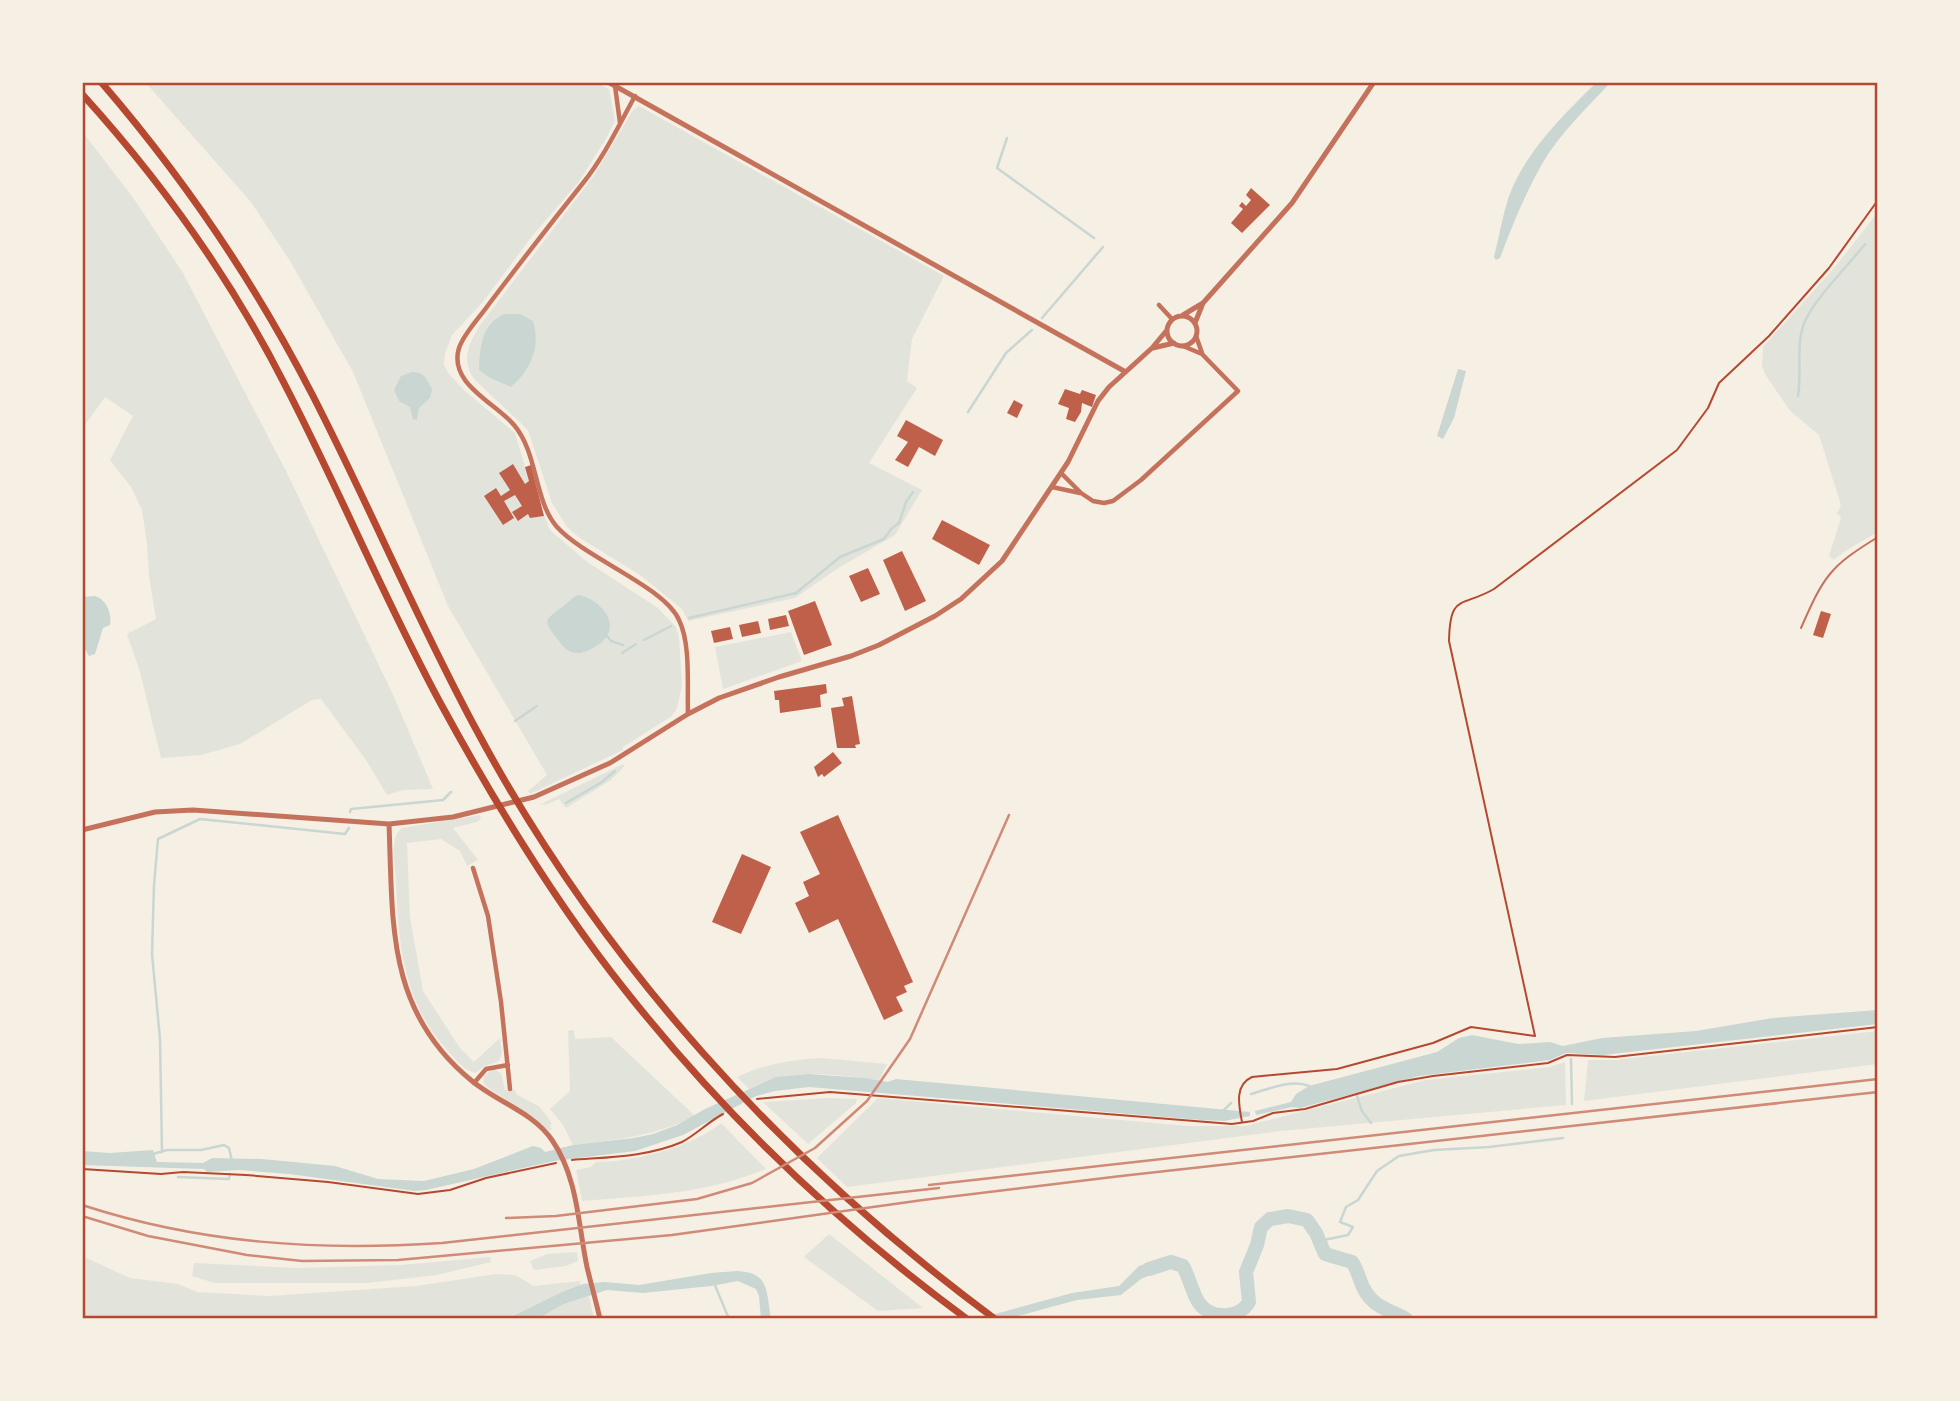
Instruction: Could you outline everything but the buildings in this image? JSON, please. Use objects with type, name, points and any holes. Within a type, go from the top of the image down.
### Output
[{"type":"highway","points":[[101,82],[132,118],[185,190],[243,275],[288,350],[335,441],[447,675],[506,783],[571,884],[629,963],[720,1073],[751,1106],[793,1149],[886,1234],[995,1319]]},
{"type":"highway","points":[[82,94],[133,154],[231,291],[269,354],[319,450],[420,663],[491,792],[552,890],[617,980],[710,1088],[776,1156],[867,1241],[967,1319]]},
{"type":"street","points":[[82,830],[159,812],[224,811],[389,824],[453,817],[534,797],[610,763],[688,714],[719,698],[752,685],[851,656],[935,616],[961,599],[1002,561],[1061,473],[1085,431],[1098,401],[1124,371],[1152,348],[1167,330],[1172,319],[1203,303],[1292,203],[1374,82]]},
{"type":"street","points":[[612,84],[1124,371]]},
{"type":"street","points":[[612,84],[620,123]]},
{"type":"street","points":[[635,96],[585,181],[531,247],[460,345],[458,366],[466,382],[508,418],[521,434],[547,510],[558,528],[598,559],[647,589],[675,613],[684,632],[688,714]]},
{"type":"street","points":[[1202,354],[1195,323],[1203,303]]},
{"type":"street","points":[[1159,304],[1172,319]]},
{"type":"street","points":[[1183,315],[1195,323]]},
{"type":"street","points":[[1052,486],[1081,493],[1099,503],[1118,499],[1238,391],[1202,354],[1174,343],[1168,337],[1167,330]]},
{"type":"street","points":[[1182,346],[1191,343],[1196,335]]},
{"type":"street","points":[[1152,348],[1174,343]]},
{"type":"street","points":[[1061,473],[1081,493]]},
{"type":"street","points":[[389,824],[394,934],[403,981],[416,1014],[444,1055],[474,1083],[543,1129],[555,1145],[568,1169],[576,1199],[584,1250],[600,1319]]},
{"type":"street","points":[[473,868],[488,916],[510,1089]]},
{"type":"street","points":[[474,1083],[486,1069],[508,1065]]},
{"type":"lane","points":[[1801,628],[1825,579],[1834,567],[1878,537]]},
{"type":"path","points":[[1242,1123],[1239,1092],[1242,1084],[1252,1077],[1337,1069],[1433,1043],[1471,1027],[1535,1036],[1449,641],[1451,616],[1459,602],[1494,589],[1677,450],[1708,408],[1719,383],[1769,336],[1829,268],[1878,200]]},
{"type":"path","points":[[751,1106],[759,1098],[830,1092],[1202,1123],[1242,1123],[1273,1113],[1305,1109],[1398,1082],[1548,1063],[1567,1055],[1615,1057],[1878,1027]]},
{"type":"path","points":[[82,1169],[237,1175],[430,1194],[554,1163],[614,1158],[671,1146],[701,1131],[726,1113]]},
{"type":"shaded area","points":[[145,82],[596,82],[609,89],[615,121],[604,142],[578,183],[533,235],[482,303],[452,335],[445,353],[444,365],[464,390],[515,433],[525,467],[550,530],[586,561],[658,608],[676,627],[682,686],[677,708],[672,716],[623,747],[623,750],[530,794],[528,791],[547,775],[448,606],[353,372],[290,261],[251,202]]},
{"type":"shaded area","points":[[1597,82],[1611,82],[1549,153],[1524,198],[1500,258],[1496,260],[1494,257],[1508,199],[1524,166],[1558,122]]},
{"type":"shaded area","points":[[639,106],[944,276],[912,339],[907,381],[917,388],[869,463],[922,490],[895,535],[837,569],[795,598],[688,621],[682,609],[640,575],[567,527],[552,503],[528,430],[475,380],[470,373],[467,359],[472,339],[480,325],[593,177],[633,110]]},
{"type":"shaded area","points":[[82,131],[134,199],[183,273],[287,473],[395,699],[433,789],[403,790],[387,795],[366,760],[321,699],[312,700],[240,744],[201,755],[161,758],[140,672],[127,634],[156,619],[142,510],[131,487],[110,460],[133,416],[105,397],[82,429]]},
{"type":"shaded area","points":[[1878,212],[1878,532],[1834,560],[1829,556],[1841,518],[1837,513],[1841,505],[1819,435],[1790,411],[1765,374],[1762,366],[1763,347],[1835,267]]},
{"type":"shaded area","points":[[504,314],[520,314],[533,321],[536,339],[529,365],[511,387],[479,370],[481,345],[486,330]]},
{"type":"shaded area","points":[[1458,369],[1466,371],[1454,418],[1443,439],[1437,436]]},
{"type":"shaded area","points":[[412,372],[423,375],[432,390],[430,398],[419,408],[417,420],[413,419],[410,407],[399,401],[394,390],[401,376]]},
{"type":"shaded area","points":[[579,595],[591,599],[602,608],[610,627],[606,638],[597,645],[576,653],[563,646],[547,623],[550,616]]},
{"type":"shaded area","points":[[95,596],[107,607],[110,625],[103,628],[95,654],[89,656],[83,646],[82,597]]},
{"type":"shaded area","points":[[791,632],[802,661],[723,689],[715,647]]},
{"type":"shaded area","points":[[623,764],[625,766],[611,780],[566,808],[559,799],[539,805]]},
{"type":"shaded area","points":[[480,815],[481,819],[477,822],[453,828],[478,860],[467,866],[460,851],[441,839],[407,843],[410,917],[423,991],[460,1048],[474,1062],[500,1038],[502,1053],[499,1061],[476,1073],[460,1064],[432,1031],[412,991],[401,948],[394,851],[395,838],[402,828]]},
{"type":"shaded area","points":[[1878,1010],[1878,1024],[1603,1055],[1566,1053],[1550,1060],[1419,1076],[1300,1108],[1292,1107],[1256,1115],[1255,1111],[1291,1102],[1296,1094],[1309,1086],[1437,1052],[1459,1038],[1472,1035],[1518,1044],[1550,1042],[1563,1046],[1602,1038],[1696,1031],[1773,1018]]},
{"type":"shaded area","points":[[574,1030],[575,1039],[611,1037],[695,1116],[650,1133],[573,1145],[563,1125],[550,1109],[570,1091],[568,1031]]},
{"type":"shaded area","points":[[1878,1031],[1878,1064],[1584,1101],[1588,1060],[1614,1060]]},
{"type":"shaded area","points":[[821,1058],[887,1064],[879,1081],[813,1074],[782,1078],[749,1089],[737,1077],[778,1063]]},
{"type":"shaded area","points":[[1565,1062],[1566,1105],[1281,1131],[847,1187],[817,1158],[878,1098],[1188,1126],[1245,1126],[1426,1080],[1549,1067]]},
{"type":"shaded area","points":[[493,1069],[501,1073],[505,1090],[515,1090],[516,1094],[540,1107],[552,1123],[552,1129],[549,1131],[487,1087],[483,1082],[484,1076]]},
{"type":"shaded area","points":[[809,1074],[888,1082],[896,1079],[1250,1112],[1250,1116],[1224,1121],[1201,1120],[809,1087],[756,1096],[683,1135],[635,1151],[554,1161],[426,1190],[415,1191],[239,1170],[207,1172],[204,1169],[82,1165],[82,1151],[110,1153],[153,1150],[157,1162],[203,1163],[212,1158],[262,1159],[335,1166],[378,1179],[424,1181],[474,1169],[533,1146],[545,1152],[573,1145],[653,1134],[776,1077]]},
{"type":"shaded area","points":[[857,1099],[856,1103],[808,1144],[763,1102]]},
{"type":"shaded area","points":[[721,1123],[766,1169],[698,1189],[582,1201],[576,1170],[591,1167],[596,1162],[645,1156],[679,1146],[709,1132]]},
{"type":"shaded area","points":[[829,1234],[923,1308],[878,1311],[804,1257]]},
{"type":"shaded area","points":[[577,1252],[578,1261],[566,1266],[534,1270],[530,1261],[547,1254]]},
{"type":"shaded area","points":[[82,1256],[130,1278],[178,1284],[197,1292],[269,1296],[416,1286],[496,1274],[515,1275],[534,1286],[580,1281],[580,1285],[507,1319],[82,1319]]},
{"type":"shaded area","points":[[490,1257],[491,1262],[437,1275],[367,1283],[214,1283],[192,1276],[194,1263],[297,1268],[401,1265]]},
{"type":"shaded area","points":[[1163,1258],[1166,1268],[1141,1279],[1121,1295],[1077,1300],[1007,1319],[977,1319],[1072,1293],[1119,1286],[1139,1266]]},
{"type":"shaded area","points":[[737,1271],[756,1275],[761,1280],[767,1292],[771,1319],[761,1319],[756,1289],[738,1281],[643,1293],[607,1290],[564,1304],[539,1318],[507,1319],[583,1284],[605,1282],[639,1285]]},
{"type":"shaded area","points":[[589,1296],[594,1319],[538,1319],[564,1304]]},
{"type":"waterway","points":[[1007,138],[997,168],[1094,238]]},
{"type":"waterway","points":[[1798,396],[1800,343],[1807,316],[1865,244]]},
{"type":"waterway","points":[[1042,318],[1103,247]]},
{"type":"waterway","points":[[968,412],[1006,353],[1032,330]]},
{"type":"waterway","points":[[689,618],[796,593],[840,557],[884,539],[899,523],[906,502],[913,492]]},
{"type":"waterway","points":[[644,640],[671,626]]},
{"type":"waterway","points":[[607,636],[611,641],[623,645]]},
{"type":"waterway","points":[[622,653],[636,644]]},
{"type":"waterway","points":[[515,721],[537,706]]},
{"type":"waterway","points":[[566,803],[602,782],[615,771]]},
{"type":"waterway","points":[[350,812],[351,809],[443,800],[451,792]]},
{"type":"waterway","points":[[162,1152],[160,1039],[152,954],[158,839],[200,819],[345,834],[349,828]]},
{"type":"waterway","points":[[1571,1059],[1572,1104]]},
{"type":"waterway","points":[[1251,1094],[1289,1084],[1311,1087]]},
{"type":"waterway","points":[[1357,1096],[1362,1111],[1371,1123]]},
{"type":"waterway","points":[[1223,1111],[1231,1103]]},
{"type":"waterway","points":[[1319,1241],[1348,1235],[1353,1227],[1340,1222],[1346,1207],[1358,1200],[1377,1171],[1399,1156],[1434,1150],[1489,1147],[1563,1138]]},
{"type":"waterway","points":[[153,1154],[167,1150],[201,1150],[224,1145],[229,1148],[232,1161]]},
{"type":"waterway","points":[[178,1177],[229,1179],[230,1174]]},
{"type":"waterway","points":[[1149,1269],[1171,1262],[1183,1266],[1197,1300],[1204,1309],[1217,1315],[1239,1312],[1249,1302],[1246,1272],[1261,1227],[1270,1219],[1288,1216],[1307,1220],[1325,1254],[1352,1262],[1372,1300],[1406,1319]]},
{"type":"waterway","points":[[714,1283],[729,1319]]},
{"type":"railway","points":[[506,1218],[556,1216],[697,1199],[752,1183],[815,1148],[867,1101],[910,1039],[1009,815]]},
{"type":"railway","points":[[929,1185],[1878,1079]]},
{"type":"railway","points":[[82,1216],[148,1236],[247,1255],[302,1261],[398,1260],[672,1235],[1121,1176],[1878,1092]]},
{"type":"railway","points":[[82,1205],[171,1229],[216,1236],[260,1242],[350,1246],[442,1243],[939,1188]]}]
